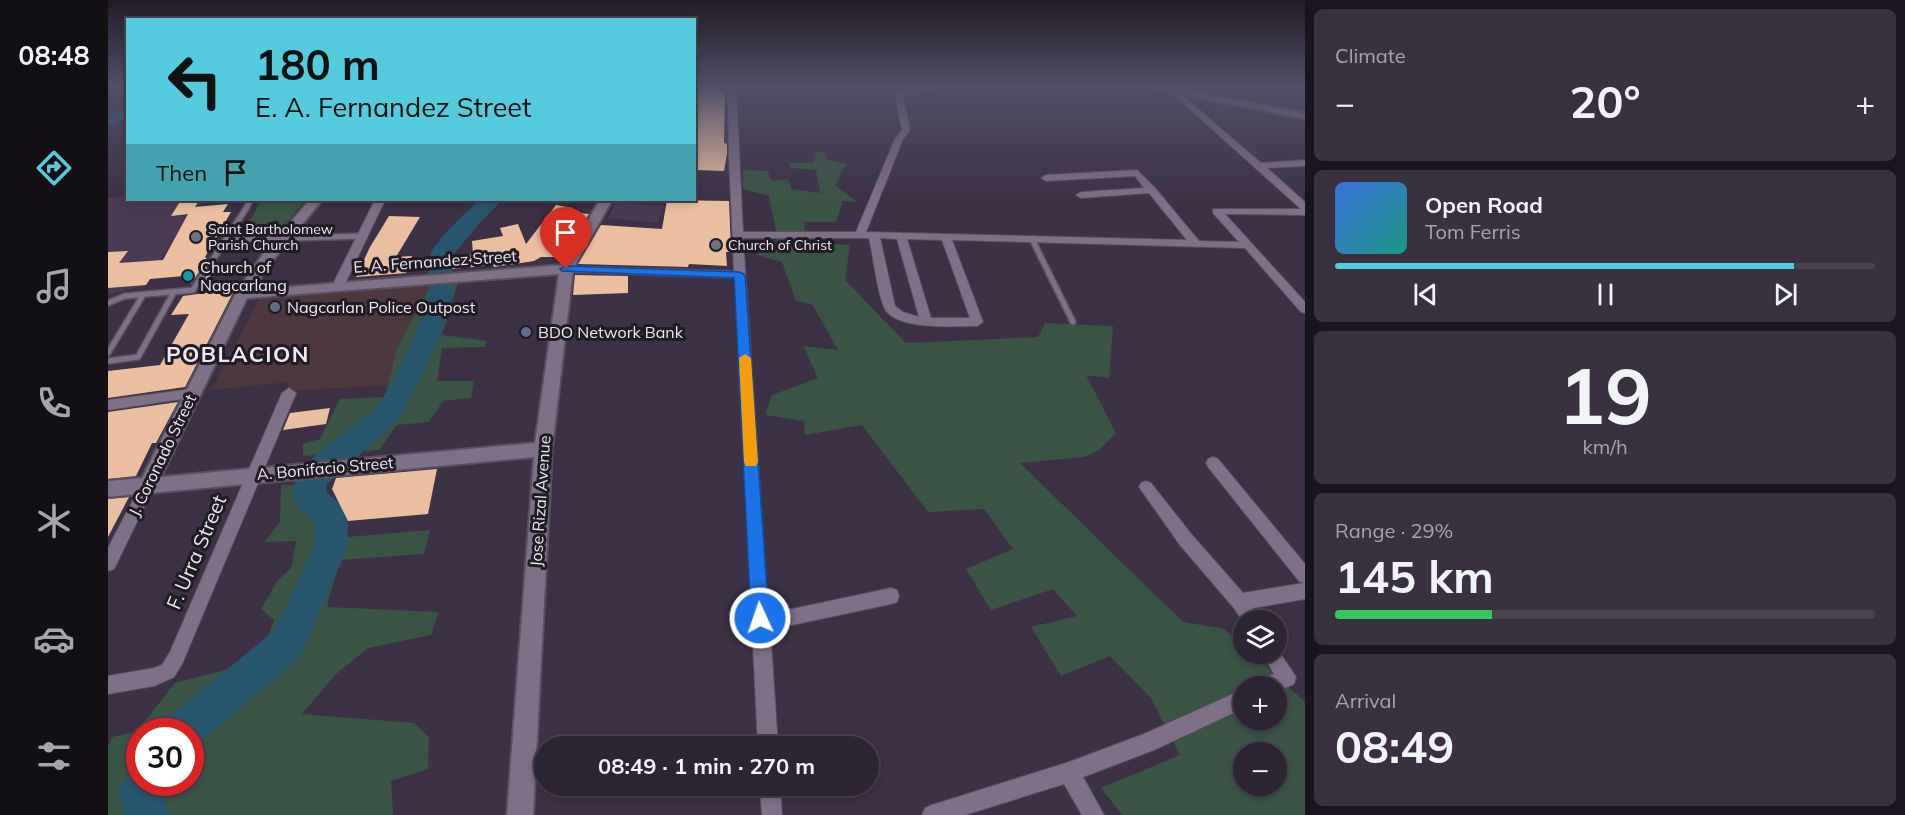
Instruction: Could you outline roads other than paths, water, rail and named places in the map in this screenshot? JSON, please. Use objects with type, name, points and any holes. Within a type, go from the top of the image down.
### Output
[{"type":"main road","name":"J. Coronado Street","points":[[148,485],[242,294],[281,238],[296,225],[315,201]]},
{"type":"main road","name":"Jose Rizal Avenue","points":[[520,815],[543,448],[566,269],[605,201]]},
{"type":"main road","name":"E. A. Fernandez Street","points":[[242,294],[566,269]]},
{"type":"main road","name":"A. Bonifacio Street","points":[[108,489],[543,448]]},
{"type":"street","points":[[733,125],[767,736]]},
{"type":"street","points":[[860,235],[899,138],[906,130],[905,125]]},
{"type":"street","points":[[1213,125],[1258,166],[1302,211],[1305,220]]},
{"type":"street","points":[[1258,166],[1305,163]]},
{"type":"street","points":[[1046,178],[1137,173],[1196,244]]},
{"type":"street","points":[[1082,195],[1152,190]]},
{"type":"street","points":[[338,286],[380,201]]},
{"type":"street","points":[[1302,211],[1217,211],[1305,309]]},
{"type":"street","points":[[738,235],[874,235],[1247,245]]},
{"type":"street","points":[[874,235],[890,308],[897,315],[910,320],[977,322],[946,237]]},
{"type":"street","points":[[902,236],[926,320]]},
{"type":"street","name":"E. A. Fernandez Street","points":[[566,269],[740,275]]},
{"type":"street","name":"F. Urra Street","points":[[108,685],[154,677],[168,671],[176,658],[289,393]]},
{"type":"street","points":[[108,405],[191,394]]},
{"type":"street","points":[[1213,463],[1305,576]]},
{"type":"street","name":"J. Coronado Street","points":[[108,564],[148,485]]},
{"type":"street","points":[[1146,487],[1186,540],[1245,610]]},
{"type":"street","points":[[1240,602],[1305,591]]},
{"type":"street","points":[[760,618],[792,617],[891,596]]},
{"type":"street","points":[[932,815],[1068,772],[1147,743],[1233,703]]},
{"type":"street","points":[[1068,772],[1094,815]]},
{"type":"street","points":[[770,796],[771,815]]},
{"type":"lane","points":[[210,264],[249,201]]},
{"type":"lane","points":[[226,240],[363,236]]},
{"type":"lane","points":[[1032,239],[1073,322]]},
{"type":"lane","points":[[108,303],[125,296],[193,290],[202,276]]},
{"type":"lane","points":[[108,361],[138,357],[174,292]]},
{"type":"lane","points":[[108,353],[143,295]]},
{"type":"waterway","points":[[199,718],[287,644],[330,549],[332,517],[310,498],[310,485],[315,475],[388,412],[428,333],[440,296],[441,255],[470,220],[491,201]]},
{"type":"waterway","points":[[141,796],[147,815]]},
{"type":"place","name":"Saint Bartholomew Parish Church","points":[[196,237]]},
{"type":"place","name":"Church of Christ","points":[[716,245]]},
{"type":"place","name":"Church of Nagcarlang","points":[[188,276]]},
{"type":"place","name":"Nagcarlan Police Outpost","points":[[275,307]]},
{"type":"place","name":"BDO Network Bank","points":[[526,332]]},
{"type":"district","name":"POBLACION","points":[[238,354]]}]
